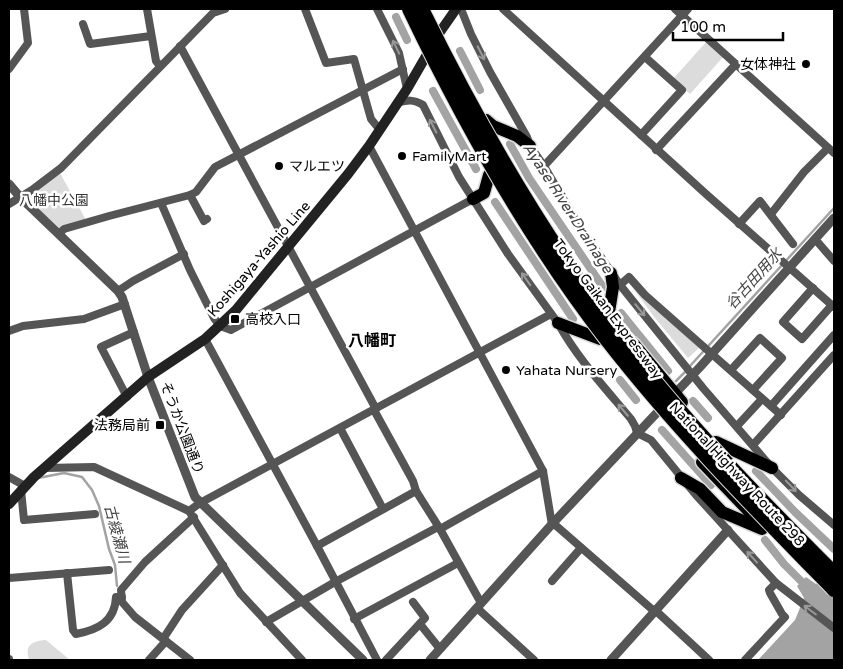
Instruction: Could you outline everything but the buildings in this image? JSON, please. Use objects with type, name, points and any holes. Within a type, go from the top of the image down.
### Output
[{"type":"highway","name":"National Highway Route 298","points":[[403,9],[426,57],[490,175],[534,246],[600,339],[657,411],[725,487],[834,598]]},
{"type":"highway","name":"Tokyo Gaikan Expressway","points":[[409,9],[499,180],[532,234],[576,298],[634,374],[698,448],[834,590]]},
{"type":"highway","name":"Tokyo Gaikan Expressway","points":[[422,9],[471,106],[512,178],[541,225],[592,299],[647,371],[701,434],[781,520],[834,573]]},
{"type":"highway","name":"National Highway Route 298","points":[[429,9],[486,120],[530,196],[581,274],[674,393],[716,442],[834,565]]},
{"type":"highway","points":[[486,120],[493,126],[517,136],[530,146]]},
{"type":"highway","points":[[473,200],[484,193],[490,175]]},
{"type":"highway","points":[[609,312],[613,287],[611,273]]},
{"type":"highway","points":[[555,319],[600,339]]},
{"type":"highway","points":[[716,442],[772,468]]},
{"type":"highway","points":[[682,478],[700,489],[722,512],[767,531]]},
{"type":"main road","name":"Koshigaya-Yashio Line","points":[[9,504],[23,488],[148,377],[205,339],[236,310],[369,146],[407,89],[440,32],[456,9]]},
{"type":"street","points":[[9,69],[28,44],[24,9]]},
{"type":"street","points":[[148,9],[156,62],[160,66]]},
{"type":"street","points":[[9,204],[60,168],[214,12],[225,9]]},
{"type":"street","points":[[305,9],[326,63],[354,59],[371,119],[380,130]]},
{"type":"street","points":[[377,9],[399,53],[407,89]]},
{"type":"street","points":[[461,9],[471,34],[527,137],[530,146],[611,273],[692,374],[772,468],[799,495],[833,522]]},
{"type":"street","points":[[503,9],[656,150],[739,224],[789,267],[813,288],[833,306],[802,339],[783,322],[813,288]]},
{"type":"street","points":[[675,9],[831,150],[804,172],[771,214]]},
{"type":"street","points":[[544,166],[688,9]]},
{"type":"street","points":[[83,24],[90,44],[151,36]]},
{"type":"street","points":[[180,46],[289,246],[413,481],[416,491],[439,528],[479,606],[534,660]]},
{"type":"street","points":[[641,135],[682,90],[645,57]]},
{"type":"street","points":[[656,150],[736,64]]},
{"type":"street","points":[[59,234],[64,229],[190,195],[196,192],[216,166],[403,68]]},
{"type":"street","points":[[397,103],[409,100],[422,105],[459,177],[508,254],[599,381],[631,419],[637,433],[651,440],[682,478],[776,583],[834,628]]},
{"type":"street","points":[[369,146],[544,471],[552,524],[709,660]]},
{"type":"street","name":"そうか公園通り","points":[[9,184],[20,198],[118,291],[125,304],[148,377],[193,493],[200,503],[363,660]]},
{"type":"street","points":[[190,195],[204,221],[207,219]]},
{"type":"street","points":[[161,203],[214,318],[220,326],[230,330],[473,200]]},
{"type":"street","points":[[739,224],[760,201],[793,244]]},
{"type":"street","points":[[430,660],[552,524],[712,354],[834,218]]},
{"type":"street","points":[[815,239],[834,261]]},
{"type":"street","points":[[118,291],[184,254]]},
{"type":"street","points":[[620,285],[629,277],[645,295],[781,415]]},
{"type":"street","points":[[9,332],[23,326],[84,319],[125,304]]},
{"type":"street","points":[[190,660],[136,617],[122,602],[121,590],[200,503],[480,352],[555,319]]},
{"type":"street","points":[[127,397],[101,347],[134,332]]},
{"type":"street","points":[[771,406],[834,335]]},
{"type":"street","points":[[731,370],[760,338],[782,358],[753,390]]},
{"type":"street","points":[[205,339],[318,546],[377,660]]},
{"type":"street","points":[[753,445],[834,355]]},
{"type":"street","points":[[737,426],[762,399]]},
{"type":"street","points":[[340,428],[383,509]]},
{"type":"street","points":[[45,468],[94,467],[191,514],[240,593],[302,660]]},
{"type":"street","points":[[266,622],[335,582],[544,471]]},
{"type":"street","points":[[9,477],[22,482],[24,520],[95,514]]},
{"type":"street","points":[[318,546],[416,491]]},
{"type":"street","points":[[611,660],[728,530]]},
{"type":"street","points":[[552,581],[581,548]]},
{"type":"street","points":[[354,618],[458,563]]},
{"type":"street","points":[[149,660],[165,640],[182,610],[223,565]]},
{"type":"street","points":[[9,578],[109,570]]},
{"type":"street","points":[[68,573],[73,630],[76,634],[93,630],[102,625],[114,612],[116,597],[122,597]]},
{"type":"street","points":[[745,660],[785,617],[769,590],[776,583]]},
{"type":"street","points":[[386,660],[425,618],[413,602]]},
{"type":"street","points":[[420,624],[440,649]]},
{"type":"green space","points":[[707,41],[724,56],[690,94],[673,79]]},
{"type":"green space","name":"八幡中公園","points":[[60,173],[86,220],[59,228],[31,201],[31,196]]},
{"type":"green space","points":[[630,284],[699,348],[688,358]]},
{"type":"green space","points":[[46,640],[70,660],[29,660],[28,648],[35,642]]},
{"type":"shaded area","points":[[834,566],[834,660],[758,660],[795,620],[804,598],[797,586],[806,577],[816,584]]},
{"type":"waterway","name":"Ayase River Drainage","points":[[396,17],[407,40]]},
{"type":"waterway","name":"Ayase River Drainage","points":[[460,51],[480,90]]},
{"type":"waterway","name":"Ayase River Drainage","points":[[433,91],[476,169]]},
{"type":"waterway","name":"Ayase River Drainage","points":[[510,144],[529,178],[603,287]]},
{"type":"waterway","name":"Ayase River Drainage","points":[[495,202],[573,319]]},
{"type":"waterway","name":"谷古田用水","points":[[690,366],[834,208]]},
{"type":"waterway","name":"Ayase River Drainage","points":[[621,313],[668,371]]},
{"type":"waterway","name":"谷古田用水","points":[[676,381],[685,372]]},
{"type":"waterway","name":"Ayase River Drainage","points":[[620,380],[636,400]]},
{"type":"waterway","name":"Ayase River Drainage","points":[[693,401],[708,418]]},
{"type":"waterway","name":"Ayase River Drainage","points":[[662,430],[711,485]]},
{"type":"waterway","name":"Ayase River Drainage","points":[[756,471],[834,549]]},
{"type":"waterway","name":"古綾瀬川","points":[[38,478],[64,473],[82,477],[92,490],[99,506],[109,549],[115,565],[117,586]]},
{"type":"waterway","name":"Ayase River Drainage","points":[[765,540],[784,564],[809,589]]},
{"type":"place","name":"女体神社","points":[[806,64]]},
{"type":"place","name":"FamilyMart","points":[[402,156]]},
{"type":"place","name":"マルエツ","points":[[279,166]]},
{"type":"place","name":"高校入口","points":[[235,319]]},
{"type":"place","name":"Yahata Nursery","points":[[506,370]]},
{"type":"place","name":"法務局前","points":[[160,425]]},
{"type":"district","name":"八幡町","points":[[372,341]]}]
